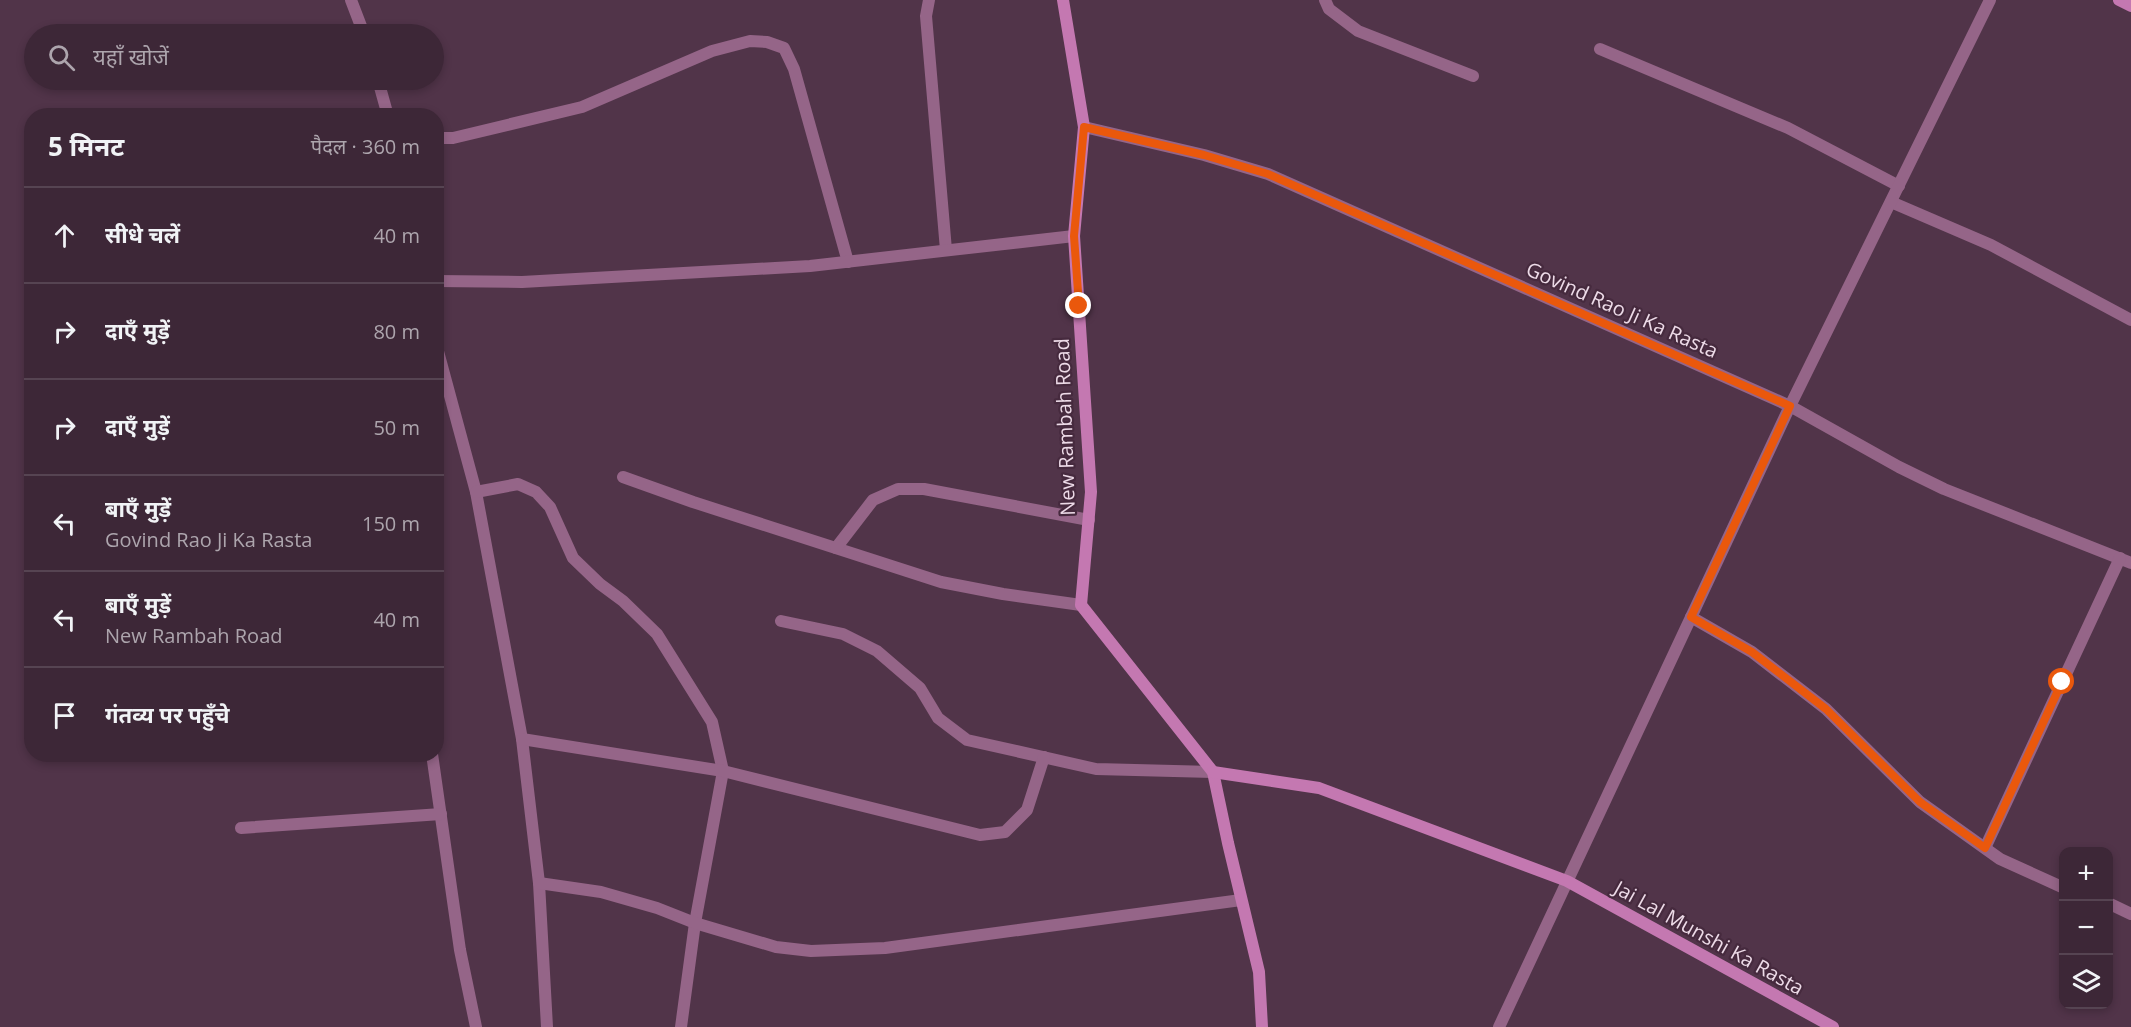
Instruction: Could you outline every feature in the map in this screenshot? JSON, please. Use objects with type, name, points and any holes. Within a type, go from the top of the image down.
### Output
[{"type":"street","points":[[351,0],[360,24]]},
{"type":"street","points":[[928,0],[926,16],[946,250]]},
{"type":"street","name":"New Rambah Road","points":[[1063,0],[1084,127],[1074,236],[1091,492],[1081,604]]},
{"type":"street","points":[[1324,0],[1329,9],[1358,31],[1473,76]]},
{"type":"street","points":[[1499,1027],[1790,406],[1990,0]]},
{"type":"street","points":[[2119,0],[2131,6]]},
{"type":"street","points":[[444,138],[453,138],[582,107],[712,51],[750,41],[768,42],[784,48],[794,69],[848,262]]},
{"type":"street","points":[[1600,49],[1788,128],[1899,186]]},
{"type":"street","points":[[381,90],[386,108]]},
{"type":"street","name":"Govind Rao Ji Ka Rasta","points":[[1084,127],[1204,155],[1268,174],[1790,406],[1899,467],[1944,489],[2126,560]]},
{"type":"street","points":[[1891,202],[1991,245],[2131,320]]},
{"type":"street","points":[[444,281],[522,282],[810,266],[1074,236]]},
{"type":"street","points":[[444,374],[476,492],[522,739],[538,883],[547,1027]]},
{"type":"street","points":[[622,477],[941,582],[1003,594],[1081,604],[1213,772],[1259,972],[1262,1027]]},
{"type":"street","points":[[476,492],[518,484],[536,492],[550,507],[573,558],[657,634],[712,722],[723,771],[695,923],[681,1027]]},
{"type":"street","points":[[836,548],[873,500],[898,489],[924,489],[1089,520]]},
{"type":"street","points":[[1985,848],[2126,560]]},
{"type":"street","points":[[1691,617],[1752,652],[1826,709],[1920,802],[2000,859],[2059,886]]},
{"type":"street","points":[[781,621],[843,634],[877,651],[920,688],[938,718],[966,740],[1096,769],[1213,772]]},
{"type":"street","points":[[522,739],[723,771],[980,835],[1005,832],[1027,810],[1044,757]]},
{"type":"street","points":[[433,762],[460,950],[476,1027]]},
{"type":"street","name":"Jai Lal Munshi Ka Rasta","points":[[1213,772],[1319,788],[1567,882],[1833,1027]]},
{"type":"street","points":[[241,828],[441,814]]},
{"type":"street","points":[[538,883],[601,892],[776,947],[811,951],[885,948],[1241,900]]},
{"type":"street","points":[[2113,905],[2131,914]]},
{"type":"route","points":[[1079,306],[1074,236],[1084,127],[1204,155],[1268,174],[1790,406],[1691,617],[1752,652],[1826,709],[1920,802],[1985,848],[2062,682]]}]
